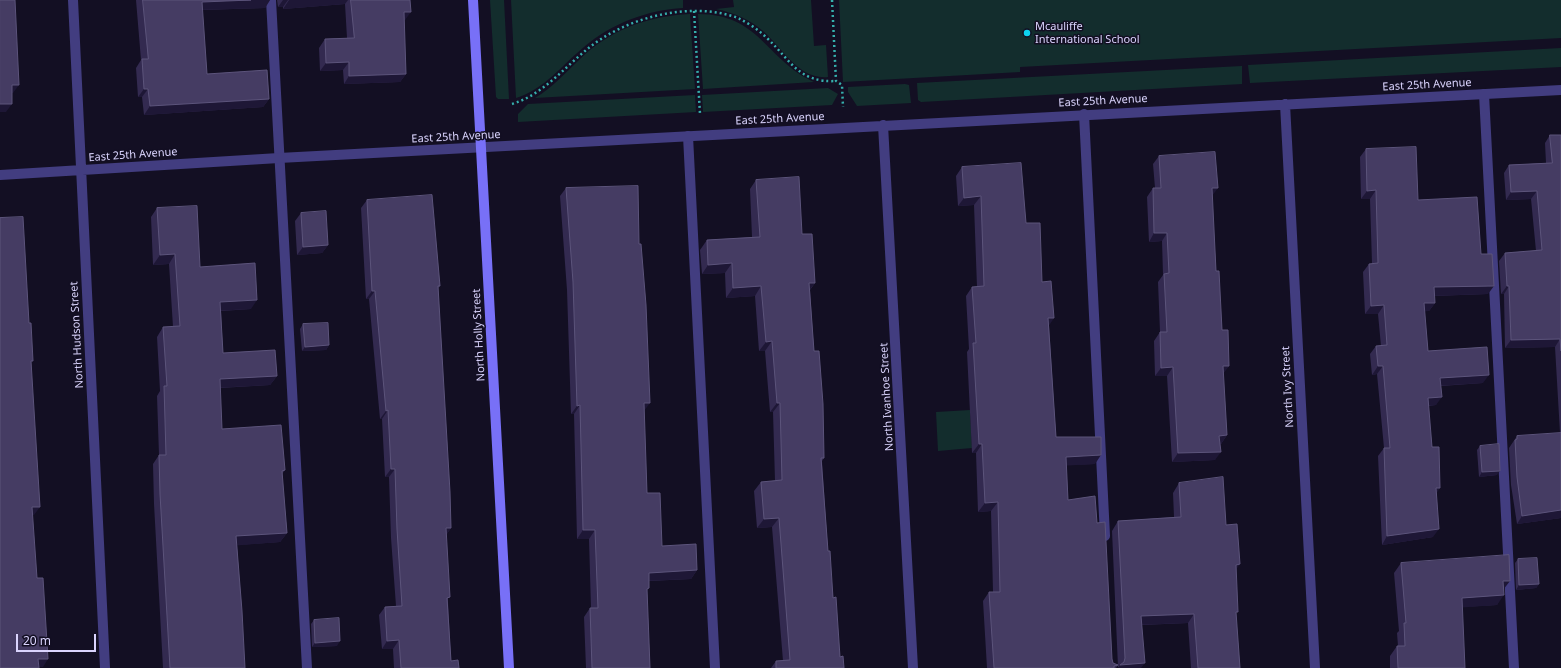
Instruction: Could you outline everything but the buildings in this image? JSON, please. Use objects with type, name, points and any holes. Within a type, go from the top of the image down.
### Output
[{"type":"street","name":"North Hudson Street","points":[[73,0],[105,668]]},
{"type":"street","points":[[271,0],[307,668]]},
{"type":"street","name":"North Holly Street","points":[[473,0],[509,668]]},
{"type":"street","name":"East 25th Avenue","points":[[0,175],[279,158],[1084,114],[1561,90]]},
{"type":"street","points":[[1484,94],[1514,668]]},
{"type":"street","name":"North Ivy Street","points":[[1285,104],[1315,668]]},
{"type":"street","points":[[1084,114],[1106,549]]},
{"type":"street","name":"North Ivanhoe Street","points":[[883,125],[913,668]]},
{"type":"street","points":[[688,136],[715,668]]},
{"type":"path","points":[[832,0],[836,81]]},
{"type":"path","points":[[694,11],[700,114]]},
{"type":"path","points":[[512,104],[524,100],[538,92],[586,50],[613,30],[662,13],[714,11],[738,18],[767,38],[786,60],[802,73],[819,81],[836,81],[842,85],[843,106]]},
{"type":"green space","points":[[490,0],[504,0],[509,99],[498,99],[496,97]]},
{"type":"green space","points":[[511,0],[683,0],[683,8],[670,9],[644,15],[631,19],[606,31],[584,47],[553,76],[536,89],[516,98]]},
{"type":"green space","points":[[733,0],[811,0],[814,46],[826,45],[828,77],[817,77],[799,68],[758,27],[741,17],[716,9],[734,7]]},
{"type":"green space","points":[[839,0],[1561,0],[1561,38],[1020,67],[1020,72],[843,82]]},
{"type":"green space","points":[[690,14],[695,89],[535,98],[603,40],[630,26],[674,15]]},
{"type":"green space","points":[[698,14],[719,16],[736,22],[749,30],[798,73],[814,82],[703,89]]},
{"type":"green space","points":[[1561,48],[1561,67],[1250,83],[1248,65]]},
{"type":"green space","points":[[1242,66],[1242,84],[921,102],[918,100],[917,83]]},
{"type":"green space","points":[[909,85],[911,103],[857,106],[848,92],[848,87]]},
{"type":"green space","points":[[828,88],[838,94],[832,105],[703,112],[702,95]]},
{"type":"green space","points":[[695,95],[696,112],[518,122],[518,114],[528,104]]},
{"type":"green space","points":[[970,410],[972,448],[938,451],[936,412]]},
{"type":"place","name":"Mcauliffe International School","points":[[1027,33]]}]
